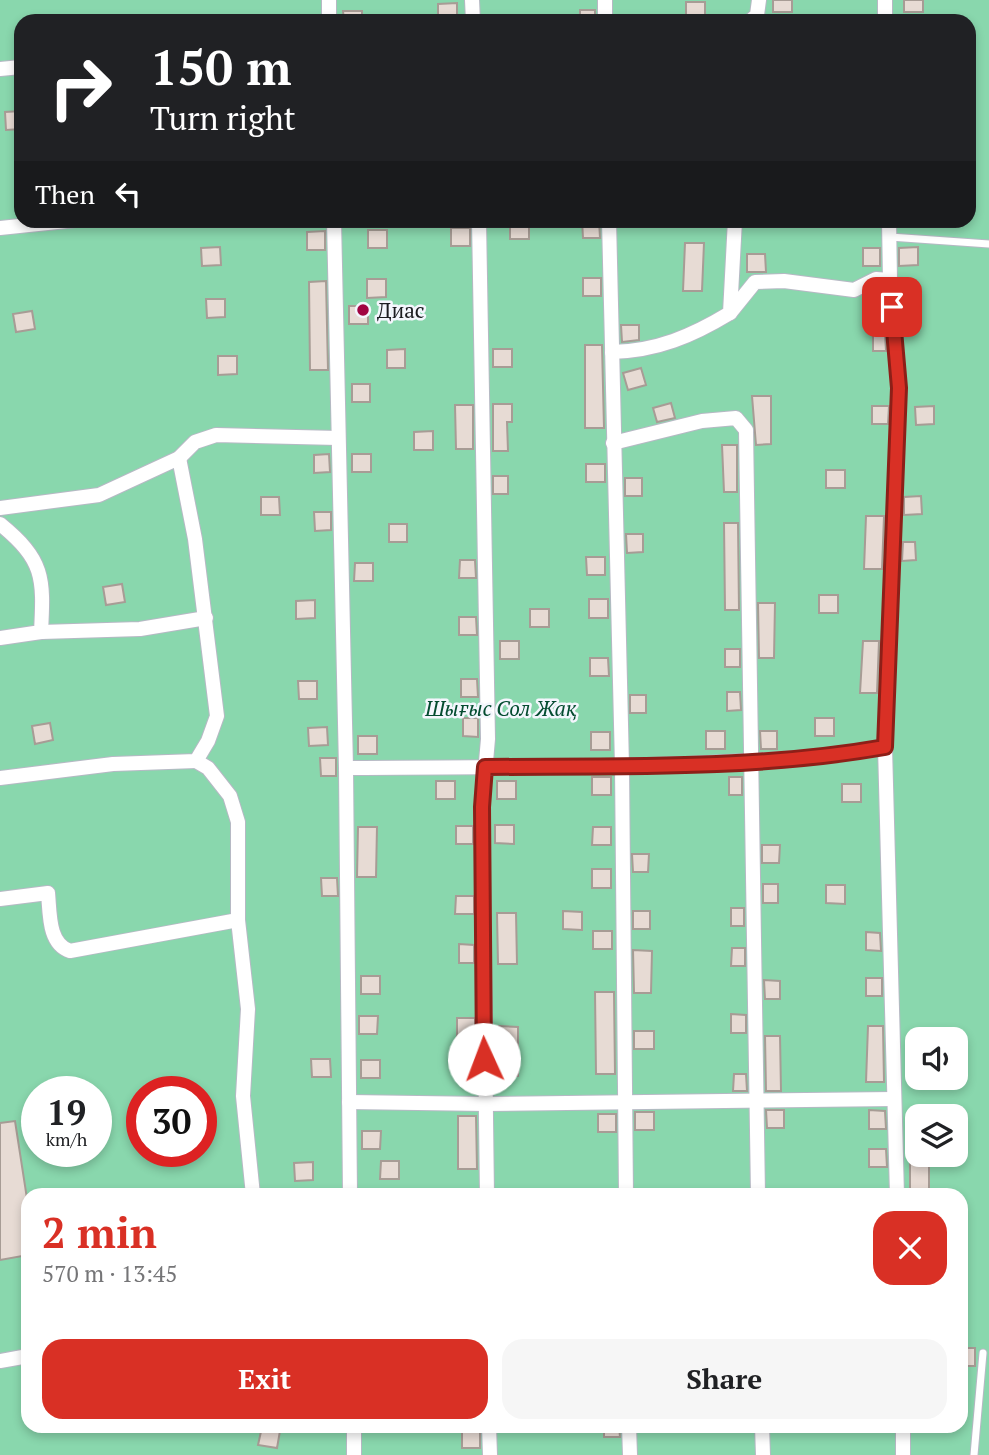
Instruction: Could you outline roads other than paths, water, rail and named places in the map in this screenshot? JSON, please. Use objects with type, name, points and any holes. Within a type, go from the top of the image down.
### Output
[{"type":"street","points":[[334,228],[346,768],[350,1188]]},
{"type":"street","points":[[479,228],[488,739],[482,807],[487,1188]]},
{"type":"street","points":[[609,228],[622,766],[626,1188]]},
{"type":"street","points":[[730,313],[735,228]]},
{"type":"street","points":[[889,228],[890,280],[899,388],[885,747],[897,1188]]},
{"type":"street","points":[[612,352],[640,352],[700,332],[730,313],[755,282],[784,281],[854,290],[876,279],[890,280]]},
{"type":"street","points":[[613,443],[702,421],[736,418],[746,430],[758,1188]]},
{"type":"street","points":[[0,508],[99,495],[179,458],[195,442],[216,435],[338,438]]},
{"type":"street","points":[[179,458],[206,618],[217,716],[208,741],[196,761]]},
{"type":"street","points":[[0,524],[24,544],[37,562],[44,586],[41,632]]},
{"type":"street","points":[[0,638],[41,632],[140,629],[206,618]]},
{"type":"street","points":[[346,768],[622,766],[752,761],[847,754],[885,747]]},
{"type":"street","points":[[0,778],[113,764],[196,761],[208,768],[230,796],[238,822],[238,920],[248,1009],[243,1096],[252,1188]]},
{"type":"street","points":[[0,899],[48,893],[54,939],[62,948],[70,951],[238,920]]},
{"type":"street","points":[[349,1102],[486,1104],[894,1099]]},
{"type":"street","points":[[0,1361],[21,1357]]},
{"type":"street","points":[[354,1433],[354,1455]]},
{"type":"street","points":[[489,1433],[490,1455]]},
{"type":"street","points":[[629,1433],[630,1455]]},
{"type":"street","points":[[762,1433],[762,1455]]},
{"type":"street","points":[[903,1433],[903,1455]]},
{"type":"lane","points":[[889,237],[989,244]]},
{"type":"lane","points":[[974,1455],[983,1353]]},
{"type":"place","name":"Диас","points":[[363,310]]},
{"type":"park label","name":"Шығыс Сол Жақ","points":[[501,708]]}]
